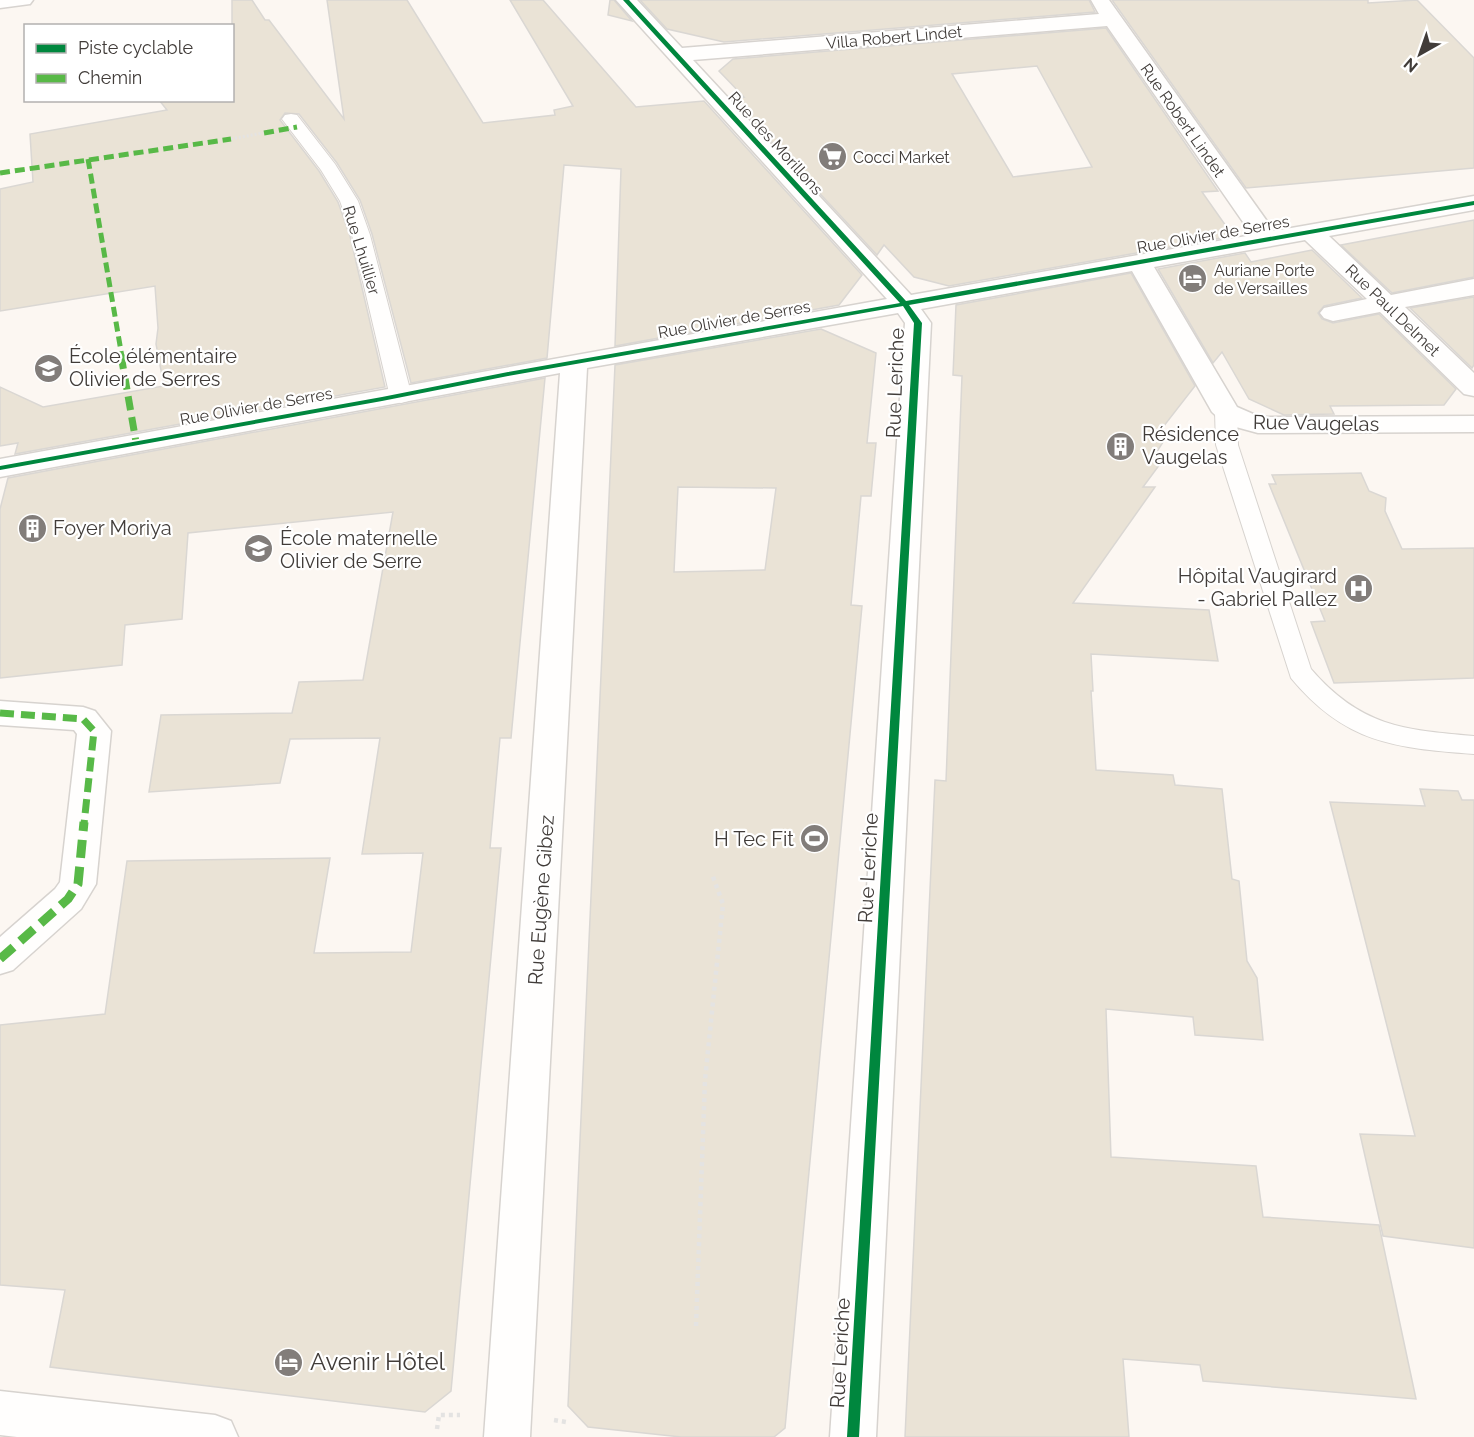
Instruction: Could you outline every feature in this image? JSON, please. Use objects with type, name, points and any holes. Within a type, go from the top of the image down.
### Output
[{"type":"street","points":[[0,2],[23,0]]},
{"type":"street","name":"Rue des Morillons","points":[[626,0],[905,304]]},
{"type":"street","name":"Rue Robert Lindet","points":[[1099,0],[1268,240]]},
{"type":"street","name":"Villa Robert Lindet","points":[[675,55],[1112,19]]},
{"type":"street","name":"Rue Olivier de Serres","points":[[0,468],[136,442],[401,397],[508,374],[1474,202]]},
{"type":"street","name":"Rue Paul Delmet","points":[[1311,232],[1474,388]]},
{"type":"street","name":"Rue Vaugelas","points":[[1139,262],[1226,412],[1241,421],[1258,425],[1474,424]]},
{"type":"street","points":[[1333,313],[1474,287]]},
{"type":"street","name":"Rue Leriche","points":[[853,1437],[918,323],[905,304]]},
{"type":"street","name":"Rue Eugène Gibez","points":[[507,1437],[574,363]]},
{"type":"street","points":[[0,713],[83,719],[94,730],[78,884],[68,899],[0,959]]},
{"type":"street","points":[[0,1413],[214,1437]]},
{"type":"lane","name":"Rue Lhuillier","points":[[291,119],[329,168],[349,201],[361,236],[401,397]]},
{"type":"lane","points":[[1226,412],[1227,445],[1300,672],[1312,689],[1336,710],[1364,728],[1428,741],[1474,745]]},
{"type":"path","points":[[231,139],[264,133]]},
{"type":"path","points":[[696,1326],[705,1080],[723,904],[712,874]]},
{"type":"path","points":[[437,1429],[439,1415],[466,1416]]},
{"type":"building","points":[[232,0],[252,0],[265,20],[269,20],[344,119],[327,0],[407,0],[483,123],[555,115],[554,110],[573,106],[510,0],[543,0],[636,107],[704,101],[862,275],[839,305],[615,346],[621,169],[564,165],[547,358],[411,383],[372,234],[360,200],[337,163],[299,114],[285,113],[280,120],[319,171],[338,202],[350,236],[385,387],[15,454],[18,443],[0,446],[0,387],[43,407],[164,386],[156,344],[158,328],[155,286],[0,311],[0,189],[33,182],[30,134],[167,110],[161,102],[234,102],[234,24],[232,24]]},
{"type":"building","points":[[610,0],[614,0],[632,21],[608,15]]},
{"type":"building","points":[[640,0],[1089,0],[1095,12],[724,42],[667,29]]},
{"type":"building","points":[[1112,0],[1368,0],[1368,3],[1417,0],[1474,58],[1474,168],[1246,188]]},
{"type":"building","points":[[1106,28],[1218,191],[1202,192],[1233,236],[949,286],[914,277],[884,245],[877,255],[731,98],[744,97],[719,71],[733,59]],"holes":[[[1037,66],[1092,167],[1013,177],[952,74]]]},
{"type":"building","points":[[1474,220],[1474,277],[1392,293],[1341,245]]},
{"type":"building","points":[[1312,250],[1362,298],[1324,306],[1318,313],[1322,319],[1333,323],[1379,314],[1456,389],[1444,405],[1330,406],[1334,414],[1284,415],[1249,399],[1222,352],[1213,363],[1158,269],[1245,253],[1251,262]]},
{"type":"building","points":[[1131,273],[1195,386],[1156,436],[1165,439],[1156,453],[1166,456],[1143,487],[1155,487],[1073,603],[1209,610],[1218,661],[1091,654],[1096,770],[1173,775],[1175,785],[1222,789],[1232,879],[1239,881],[1247,961],[1257,978],[1263,1040],[1195,1035],[1193,1017],[1106,1009],[1111,1157],[1256,1166],[1263,1217],[1379,1225],[1416,1399],[1203,1381],[1200,1365],[1123,1359],[1129,1437],[905,1437],[935,780],[946,781],[962,376],[953,375],[956,305]]},
{"type":"building","points":[[1474,297],[1474,365],[1472,368],[1410,308]]},
{"type":"building","points":[[821,329],[876,353],[867,443],[876,443],[871,496],[861,496],[851,605],[862,606],[785,1428],[774,1437],[681,1437],[588,1427],[568,1406],[615,365]],"holes":[[[678,487],[776,488],[765,570],[674,572]]]},
{"type":"building","points":[[545,378],[511,738],[500,738],[490,848],[501,848],[451,1391],[425,1412],[50,1367],[65,1290],[0,1285],[0,1025],[105,1014],[127,861],[330,858],[314,953],[411,952],[423,853],[362,854],[380,738],[290,739],[280,783],[149,792],[161,715],[292,713],[299,682],[363,680],[393,512],[188,533],[182,619],[125,625],[122,665],[0,678],[0,509],[8,478]]},
{"type":"building","points":[[1361,473],[1369,491],[1386,498],[1385,511],[1402,549],[1474,548],[1474,678],[1334,683],[1311,622],[1325,621],[1269,484],[1276,484],[1272,475]]},
{"type":"building","points":[[1420,789],[1458,791],[1462,800],[1474,800],[1474,1248],[1383,1236],[1360,1134],[1415,1136],[1330,802],[1425,806]]},
{"type":"marked path","points":[[264,133],[297,127]]},
{"type":"marked path","points":[[0,173],[231,139]]},
{"type":"marked path","points":[[88,159],[136,442]]},
{"type":"marked path","points":[[0,713],[83,719],[94,731],[78,884],[68,899],[0,959]]},
{"type":"cycle path","points":[[626,0],[905,304],[918,323],[853,1437]]},
{"type":"cycle path","points":[[0,468],[508,374],[1474,203]]},
{"type":"place","name":"Cocci Market","points":[[832,157]]},
{"type":"place","name":"Auriane Porte de Versailles","points":[[1193,279]]},
{"type":"place","name":"École élémentaire Olivier de Serres","points":[[48,368]]},
{"type":"place","name":"Résidence Vaugelas","points":[[1121,446]]},
{"type":"place","name":"Foyer Moriya","points":[[32,528]]},
{"type":"place","name":"École maternelle Olivier de Serre","points":[[259,549]]},
{"type":"place","name":"Hôpital Vaugirard - Gabriel Pallez","points":[[1358,588]]},
{"type":"place","name":"H Tec Fit","points":[[815,839]]},
{"type":"place","name":"Avenir Hôtel","points":[[289,1362]]}]
